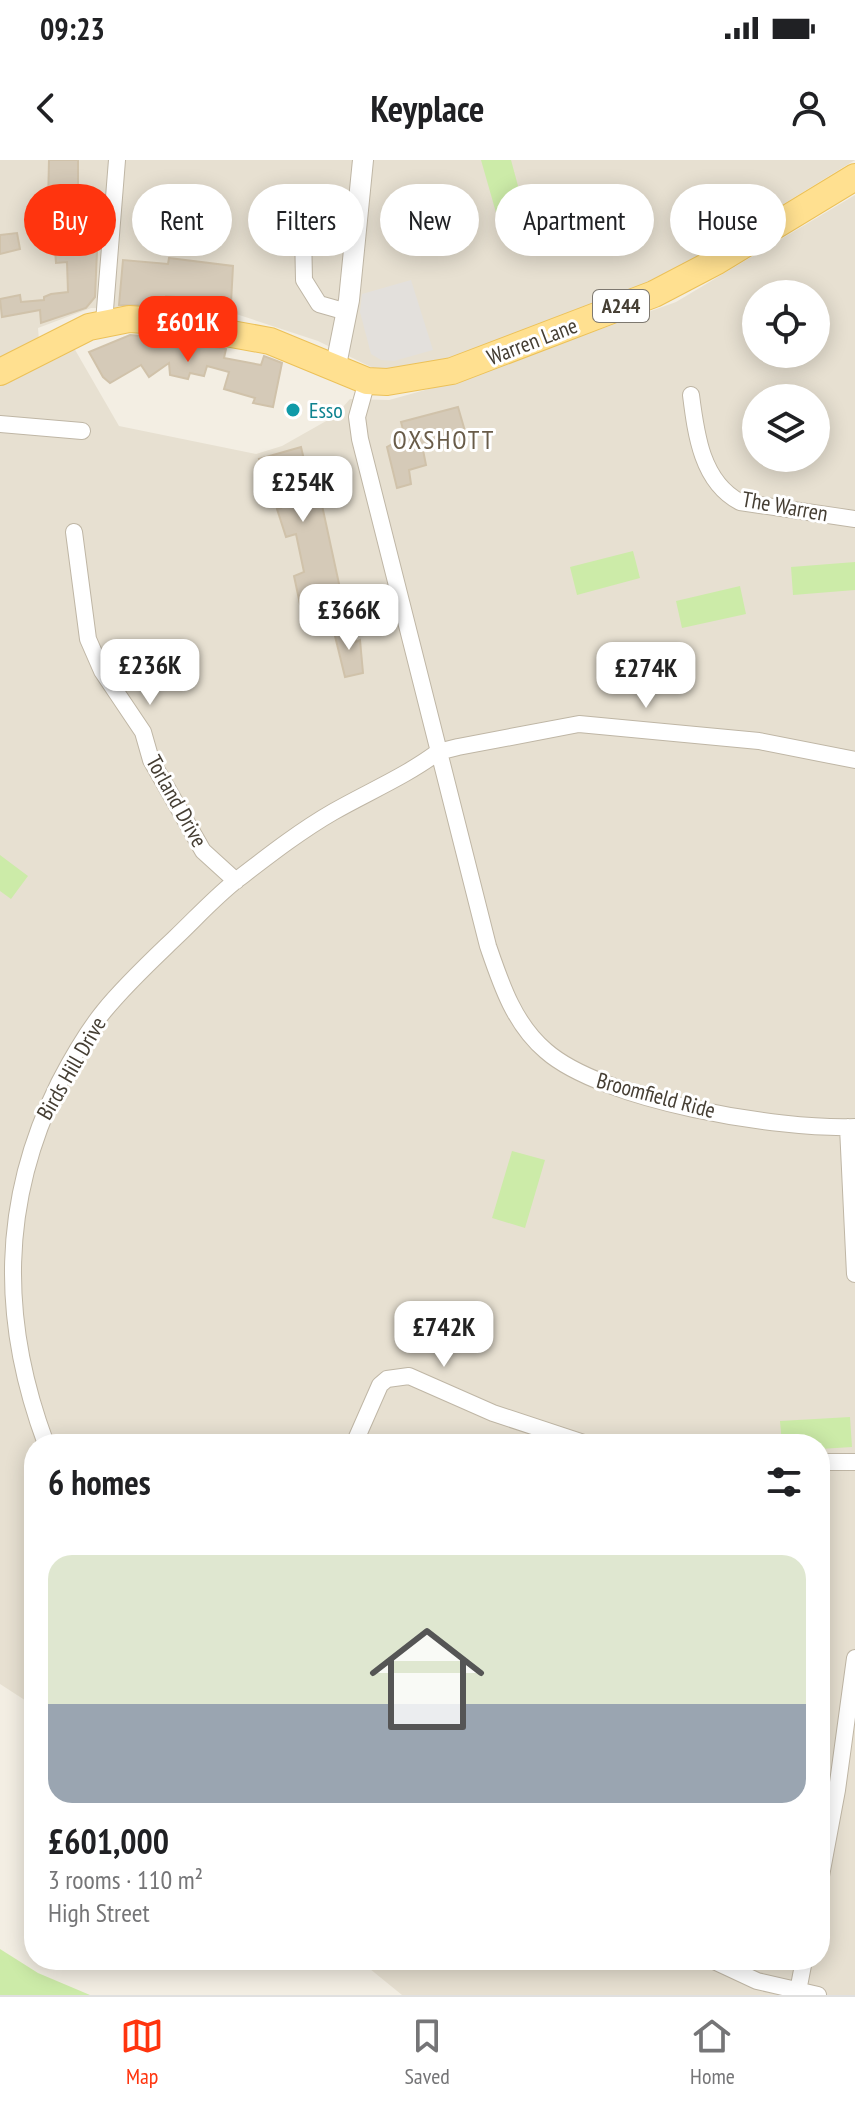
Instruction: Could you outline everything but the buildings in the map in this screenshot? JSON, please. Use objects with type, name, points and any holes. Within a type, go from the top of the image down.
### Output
[{"type":"main road","name":"Warren Lane","points":[[367,381],[387,382],[452,371],[654,294],[717,261],[855,177]]},
{"type":"main road","name":"A244","points":[[0,372],[104,322],[160,321],[247,335],[289,348],[367,381]]},
{"type":"street","points":[[104,322],[117,160]]},
{"type":"street","points":[[335,370],[347,312],[363,160]]},
{"type":"street","points":[[304,256],[304,280],[319,304],[347,312]]},
{"type":"street","name":"Broomfield Ride","points":[[367,381],[357,428],[488,946],[505,994],[527,1032],[546,1052],[574,1071],[603,1084],[688,1107],[791,1125],[851,1127]]},
{"type":"street","name":"The Warren","points":[[691,395],[695,425],[708,468],[714,483],[724,493],[740,502],[855,519]]},
{"type":"street","points":[[0,424],[82,431]]},
{"type":"street","name":"Torland Drive","points":[[74,532],[88,639],[102,671],[143,732],[151,760],[203,851],[236,881]]},
{"type":"street","name":"Birds Hill Drive","points":[[42,1434],[25,1393],[11,1341],[5,1282],[8,1229],[21,1168],[43,1111],[73,1056],[102,1013],[139,972],[236,881],[330,814],[438,752],[579,724],[759,741],[855,760]]},
{"type":"street","points":[[851,1127],[855,1274]]},
{"type":"street","points":[[358,1434],[380,1385],[387,1379],[409,1376],[493,1413],[557,1434]]},
{"type":"street","points":[[830,1462],[855,1462]]},
{"type":"street","points":[[830,1827],[855,1658]]},
{"type":"street","points":[[733,1970],[757,1981],[818,1995]]},
{"type":"street","points":[[798,1991],[802,1970]]},
{"type":"shaded area","points":[[0,160],[855,160],[786,203],[786,184],[670,184],[670,256],[699,256],[675,271],[477,356],[381,372],[318,341],[227,311],[91,308],[38,328],[39,340],[0,360]]},
{"type":"shaded area","points":[[855,195],[855,1995],[402,1995],[371,1970],[830,1970],[830,1434],[24,1434],[24,1700],[0,1684],[0,384],[74,348],[119,426],[256,454],[282,446],[335,416],[350,399],[389,400],[454,382],[676,302],[753,256],[786,256],[786,236]]},
{"type":"shaded area","points":[[411,280],[433,350],[394,361],[381,360],[371,354],[360,312],[362,294]]},
{"type":"green space","points":[[481,160],[511,160],[518,184],[495,184],[495,209]]},
{"type":"green space","points":[[633,551],[640,578],[577,595],[570,567]]},
{"type":"green space","points":[[855,562],[855,590],[793,595],[791,567]]},
{"type":"green space","points":[[740,586],[746,614],[682,628],[676,601]]},
{"type":"green space","points":[[0,855],[28,876],[11,899],[0,891]]},
{"type":"green space","points":[[512,1151],[545,1160],[525,1228],[492,1218]]},
{"type":"green space","points":[[850,1417],[852,1447],[830,1448],[830,1434],[781,1434],[780,1421]]},
{"type":"green space","points":[[0,1949],[24,1964],[24,1970],[33,1970],[90,1995],[0,1995]]},
{"type":"place","name":"Esso","points":[[293,410]]},
{"type":"district","name":"OXSHOTT","points":[[444,439]]}]
